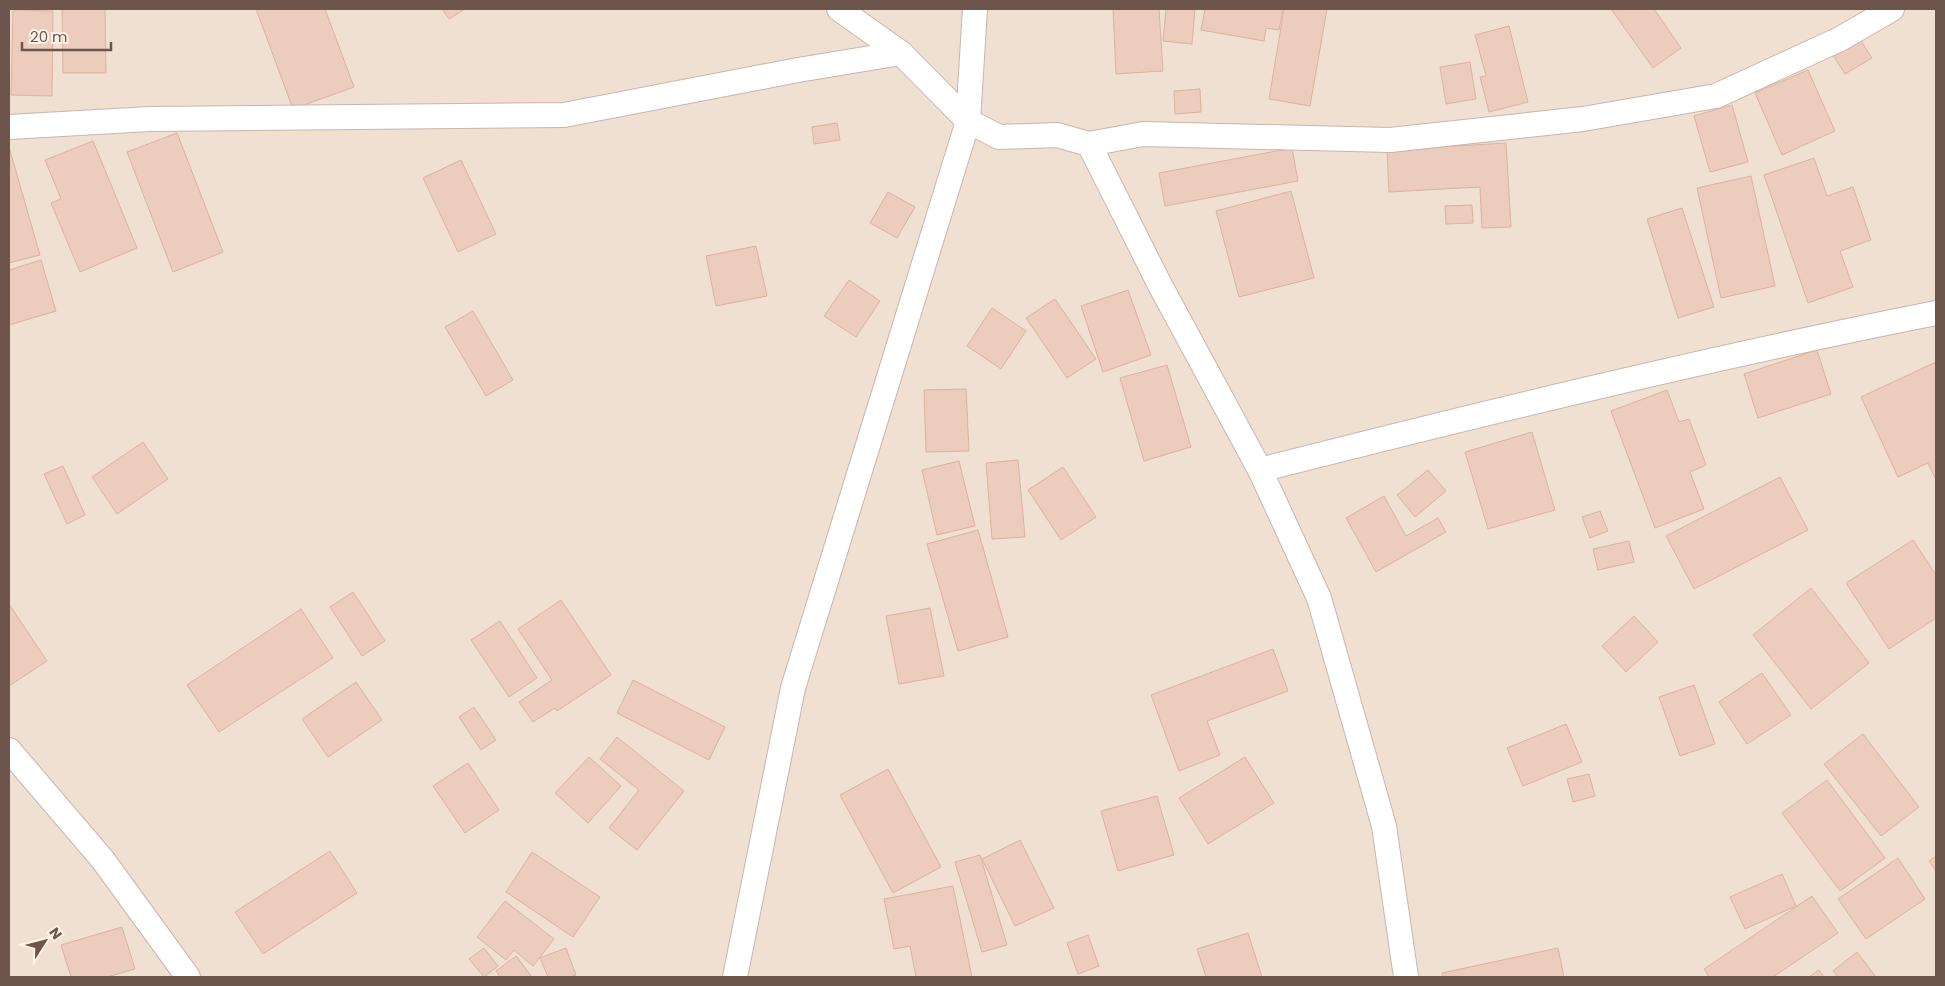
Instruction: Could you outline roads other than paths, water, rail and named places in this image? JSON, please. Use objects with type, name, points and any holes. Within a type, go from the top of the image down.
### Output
[{"type":"street","points":[[840,9],[901,54],[968,121],[999,137],[1057,135],[1089,144],[1143,134],[1390,140],[1582,119],[1716,96],[1840,39],[1892,9]]},
{"type":"street","points":[[734,977],[793,688],[968,121],[975,9]]},
{"type":"street","points":[[9,127],[150,119],[564,115],[798,70],[901,54]]},
{"type":"street","points":[[1089,144],[1160,285],[1260,470],[1319,598],[1384,826],[1406,977]]},
{"type":"street","points":[[1260,470],[1448,423],[1795,342],[1936,313]]},
{"type":"street","points":[[9,750],[103,860],[188,977]]}]
